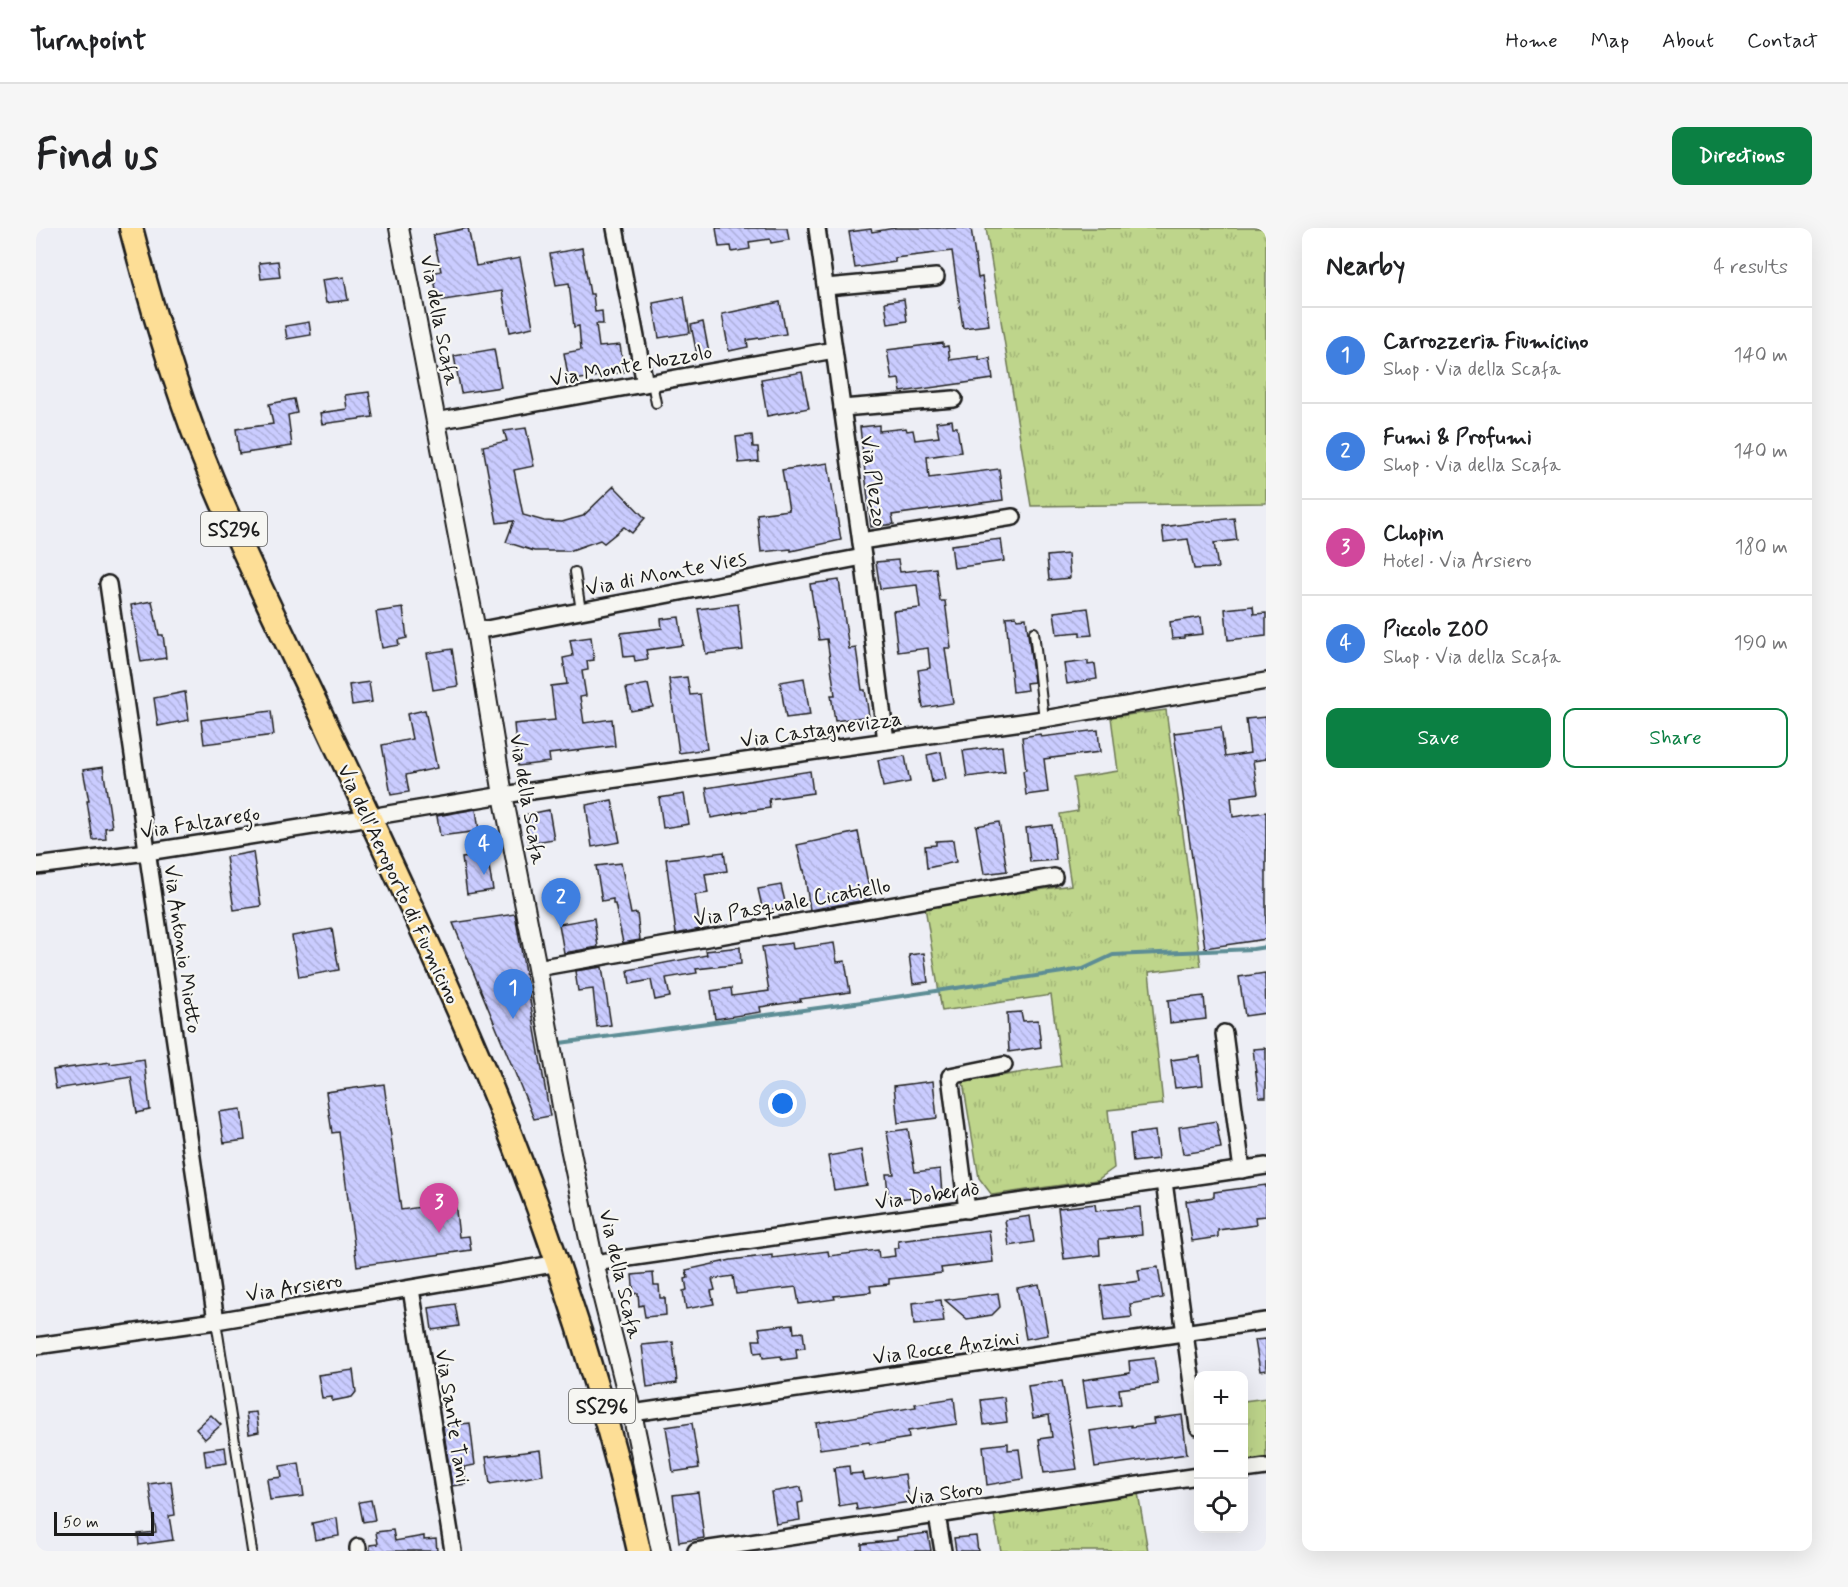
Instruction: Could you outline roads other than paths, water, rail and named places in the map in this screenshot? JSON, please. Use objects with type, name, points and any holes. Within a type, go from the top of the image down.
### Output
[{"type":"main road","name":"Via dell'Aeroporto di Fiumicino","points":[[131,228],[166,352],[211,477],[272,611],[376,816],[515,1145],[559,1263],[598,1392],[639,1551]]},
{"type":"street","name":"Via della Scafa","points":[[399,228],[476,631],[503,795],[566,1128],[594,1263],[632,1413],[661,1551]]},
{"type":"street","points":[[615,228],[648,383]]},
{"type":"street","name":"Via Plezzo","points":[[817,228],[861,541],[886,741]]},
{"type":"street","points":[[826,287],[936,277]]},
{"type":"street","name":"Via Monte Nozzolo","points":[[436,421],[834,350]]},
{"type":"street","points":[[842,408],[954,399]]},
{"type":"street","points":[[861,541],[1013,518]]},
{"type":"street","name":"Via di Monte Vies","points":[[476,631],[863,557]]},
{"type":"street","name":"Via Antonio Miotto","points":[[108,584],[216,1321]]},
{"type":"street","name":"Via Castagnevizza","points":[[376,816],[503,795],[1044,718],[1266,681]]},
{"type":"street","name":"Via Falzarego","points":[[36,866],[147,852],[376,816]]},
{"type":"street","name":"Via Pasquale Cicatiello","points":[[537,968],[1054,877]]},
{"type":"street","points":[[1224,1033],[1242,1170]]},
{"type":"street","points":[[967,1210],[950,1076],[1004,1065]]},
{"type":"street","name":"Via Doberdò","points":[[594,1263],[1266,1166]]},
{"type":"street","points":[[1164,1182],[1187,1334],[1198,1425]]},
{"type":"street","name":"Via Arsiero","points":[[36,1346],[216,1321],[559,1263]]},
{"type":"street","name":"Via Sante Tani","points":[[411,1288],[453,1551]]},
{"type":"street","name":"Via Rocce Anzini","points":[[632,1413],[1266,1322]]},
{"type":"street","points":[[1248,1469],[1266,1467]]},
{"type":"street","name":"Via Storo","points":[[696,1551],[1194,1477]]},
{"type":"street","points":[[937,1515],[943,1551]]},
{"type":"lane","points":[[648,383],[656,402]]},
{"type":"lane","points":[[575,572],[581,611]]},
{"type":"lane","points":[[1034,632],[1044,718]]},
{"type":"lane","points":[[216,1321],[252,1551]]},
{"type":"waterway","points":[[560,1043],[1083,969],[1113,955],[1266,947]]},
{"type":"place","name":"Piccolo ZOO","points":[[484,875]]},
{"type":"place","name":"Fumi & Profumi","points":[[561,928]]},
{"type":"place","name":"Carrozzeria Fiumicino","points":[[513,1019]]},
{"type":"place","name":"Chopin","points":[[439,1233]]}]
